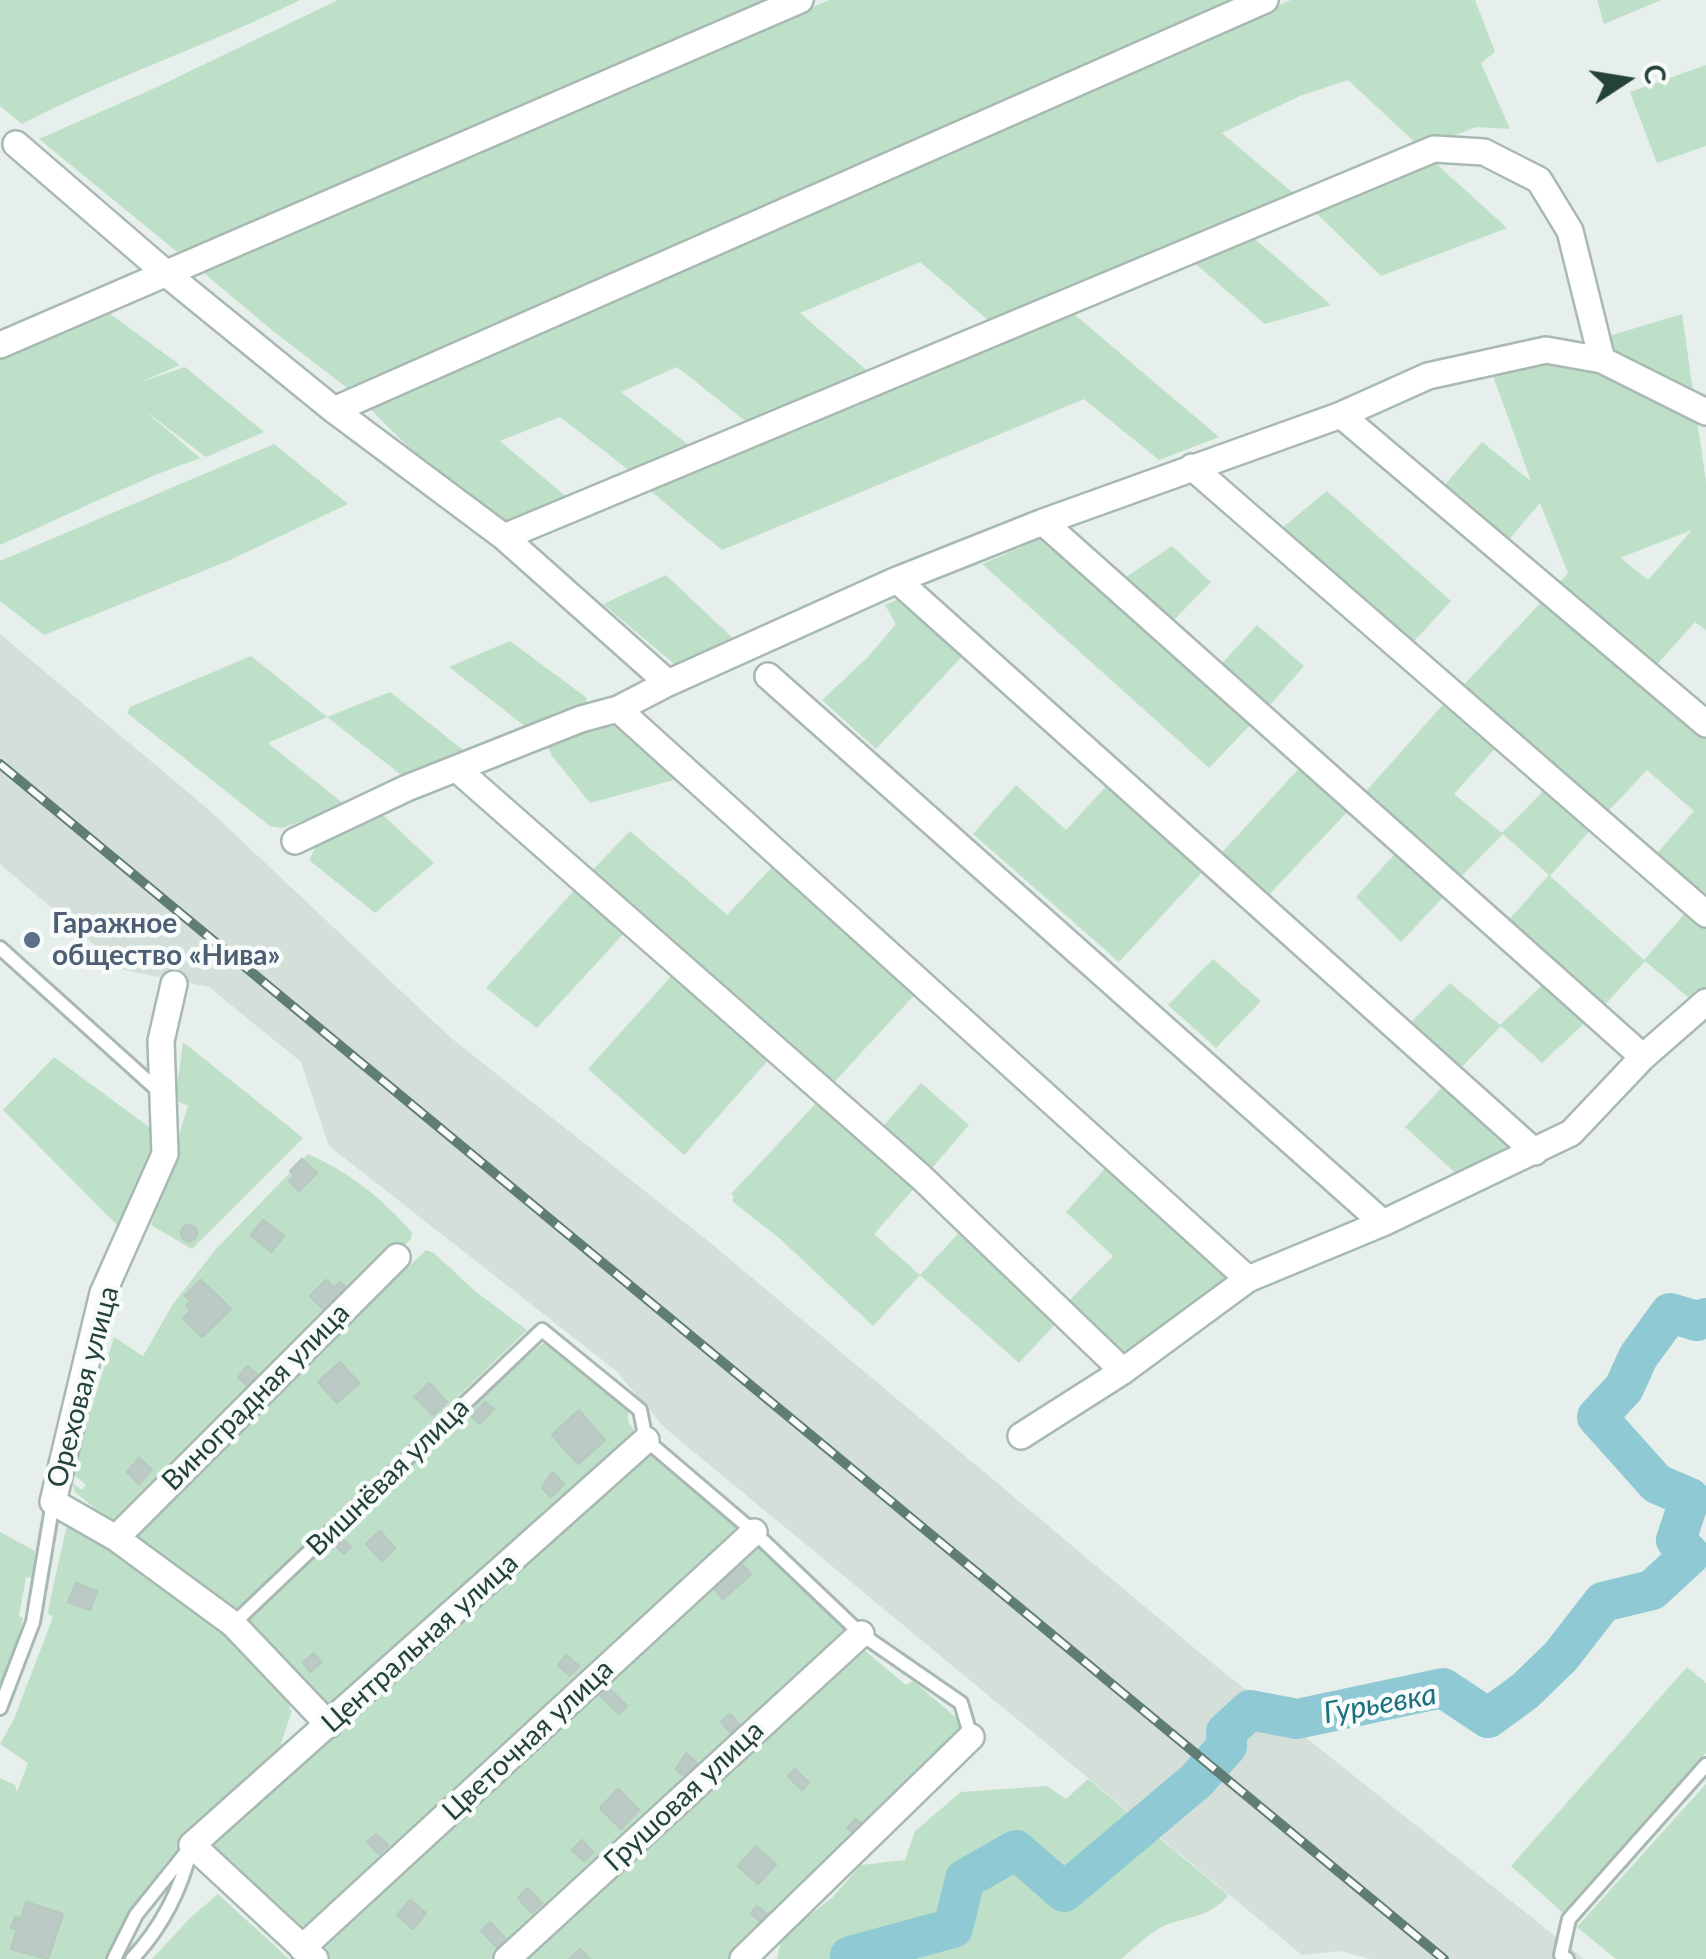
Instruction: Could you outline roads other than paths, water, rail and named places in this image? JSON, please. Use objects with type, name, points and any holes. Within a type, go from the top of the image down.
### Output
[{"type":"street","points":[[0,345],[800,0]]},
{"type":"street","points":[[334,410],[1265,0]]},
{"type":"street","points":[[16,144],[334,410],[504,537],[668,683]]},
{"type":"street","points":[[504,537],[1434,149],[1484,152],[1539,180],[1570,231],[1602,360]]},
{"type":"street","points":[[295,841],[407,788],[581,719],[618,709],[897,580],[1043,522],[1341,415],[1428,376],[1546,350],[1602,360],[1706,412]]},
{"type":"street","points":[[1341,415],[1706,724]]},
{"type":"street","points":[[1192,467],[1706,914]]},
{"type":"street","points":[[1043,522],[1643,1057]]},
{"type":"street","points":[[897,580],[1535,1152]]},
{"type":"street","points":[[768,676],[1383,1222]]},
{"type":"street","points":[[618,709],[1248,1279]]},
{"type":"street","points":[[458,770],[921,1177],[1122,1371]]},
{"type":"street","name":"Ореховая улица","points":[[52,1502],[104,1293],[165,1154],[161,1041],[174,984]]},
{"type":"street","points":[[1020,1436],[1122,1371],[1248,1279],[1383,1222],[1571,1133],[1643,1057],[1706,1002]]},
{"type":"street","name":"Виноградная улица","points":[[116,1538],[397,1257]]},
{"type":"street","name":"Центральная улица","points":[[192,1845],[646,1440]]},
{"type":"street","points":[[52,1502],[116,1538],[233,1624],[329,1725]]},
{"type":"street","name":"Цветочная улица","points":[[308,1953],[754,1532]]},
{"type":"street","name":"Грушовая улица","points":[[507,1959],[860,1634]]},
{"type":"street","points":[[743,1959],[971,1737]]},
{"type":"street","points":[[192,1845],[308,1953]]},
{"type":"lane","points":[[0,948],[166,1098]]},
{"type":"lane","name":"Вишнёвая улица","points":[[233,1624],[542,1330],[640,1410],[646,1440]]},
{"type":"lane","points":[[646,1440],[754,1532],[860,1634],[961,1703],[971,1737]]},
{"type":"lane","points":[[0,1708],[32,1622],[52,1502]]},
{"type":"lane","points":[[1567,1959],[1561,1954],[1570,1919],[1706,1765]]},
{"type":"lane","points":[[114,1959],[136,1914],[192,1845]]},
{"type":"lane","points":[[132,1959],[146,1944],[183,1882],[192,1845]]},
{"type":"waterway","name":"Гурьевка","points":[[850,1959],[953,1928],[965,1879],[1016,1850],[1064,1892],[1196,1781],[1227,1746],[1226,1732],[1250,1710],[1297,1719],[1443,1688],[1488,1718],[1525,1691],[1561,1656],[1603,1602],[1652,1590],[1690,1555],[1676,1540],[1690,1498],[1657,1484],[1597,1417],[1624,1388],[1638,1357],[1670,1313],[1697,1321],[1706,1318]]},
{"type":"railway","points":[[0,764],[1444,1959]]},
{"type":"place","name":"Гаражное общество «Нива»","points":[[32,940]]}]
